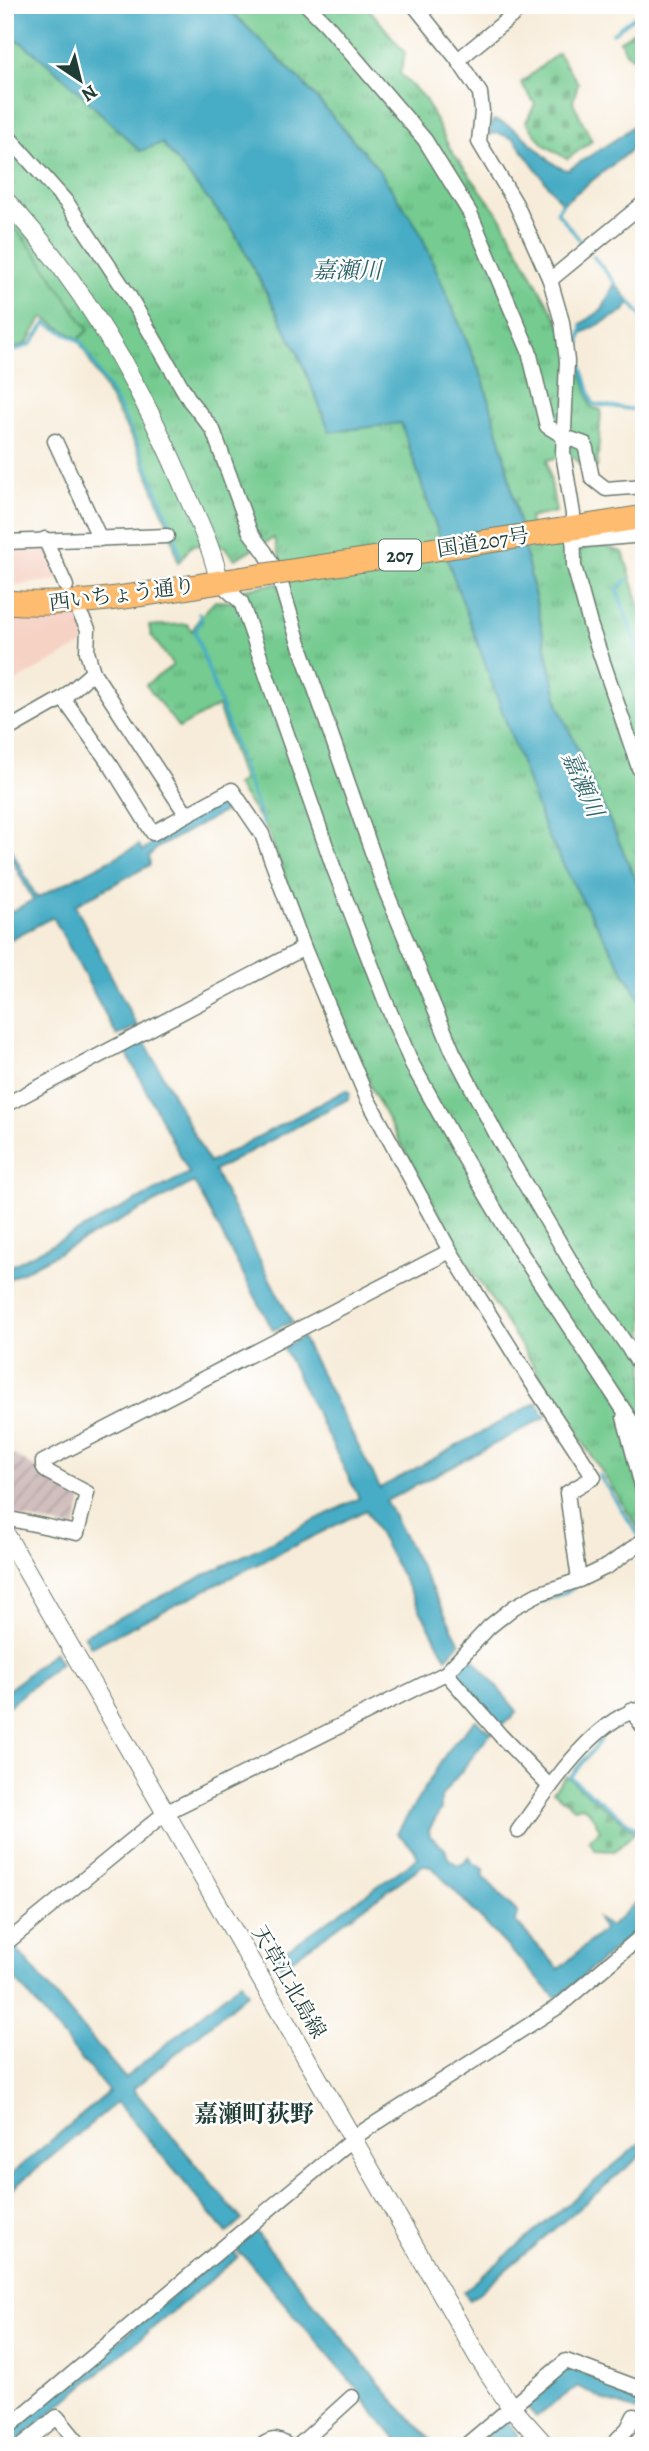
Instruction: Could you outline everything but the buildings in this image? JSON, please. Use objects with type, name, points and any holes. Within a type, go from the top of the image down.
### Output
[{"type":"highway","name":"国道207号","points":[[229,581],[569,534],[644,517]]},
{"type":"highway","name":"西いちょう通り","points":[[5,602],[84,603],[229,581]]},
{"type":"street","points":[[307,5],[425,139],[470,213],[529,351],[547,426],[585,444],[592,478],[606,489],[644,486]]},
{"type":"street","points":[[414,5],[458,60],[480,93],[480,142],[516,204],[550,281],[562,322],[568,361],[563,453],[574,566],[590,624],[644,776]]},
{"type":"street","points":[[458,60],[525,5]]},
{"type":"street","points":[[5,133],[68,203],[129,296],[190,401],[213,430],[250,533],[278,574],[385,889],[453,1052],[502,1145],[574,1267],[644,1371]]},
{"type":"street","points":[[5,200],[46,248],[96,317],[137,389],[176,469],[216,564],[241,602],[334,869],[412,1064],[461,1154],[517,1247],[644,1441]]},
{"type":"street","points":[[550,281],[644,203]]},
{"type":"street","points":[[55,441],[100,539]]},
{"type":"street","points":[[569,534],[644,535]]},
{"type":"street","points":[[5,541],[167,536]]},
{"type":"street","points":[[45,540],[66,586]]},
{"type":"street","points":[[80,614],[88,629],[87,652],[93,672],[186,814]]},
{"type":"street","points":[[5,731],[63,698],[93,672]]},
{"type":"street","points":[[63,698],[112,767],[153,832],[232,790],[262,834],[304,948],[367,1098],[450,1251],[594,1477],[567,1493],[579,1580]]},
{"type":"street","points":[[5,1104],[304,948]]},
{"type":"street","points":[[5,1518],[77,1533],[87,1493],[46,1471],[43,1462],[450,1251]]},
{"type":"street","points":[[623,1410],[644,1494]]},
{"type":"street","name":"天草江北島線","points":[[5,1533],[478,2357],[511,2407],[546,2446]]},
{"type":"street","points":[[6,1944],[165,1813],[446,1673],[489,1627],[514,1607],[538,1594],[579,1580],[608,1566],[641,1542]]},
{"type":"street","points":[[446,1673],[550,1787]]},
{"type":"street","points":[[517,1831],[550,1787],[600,1731],[637,1709],[644,1728]]},
{"type":"street","points":[[5,2430],[353,2139],[559,2006],[644,1934]]},
{"type":"street","points":[[465,2446],[566,2361],[644,2390]]},
{"type":"street","points":[[299,2446],[352,2397]]},
{"type":"street","points":[[611,2446],[628,2428],[634,2416]]},
{"type":"street","points":[[21,2446],[57,2417],[81,2446]]},
{"type":"street","points":[[261,2446],[273,2439],[279,2439],[288,2446]]},
{"type":"shaded area","points":[[50,546],[65,580],[5,586],[5,550]]},
{"type":"shaded area","points":[[77,615],[83,627],[84,644],[5,687],[5,618],[23,621]]},
{"type":"shaded area","points":[[5,1450],[83,1495],[75,1529],[5,1514]]},
{"type":"green space","points":[[225,5],[366,5],[405,53],[400,74],[425,99],[450,149],[502,219],[576,350],[591,407],[601,410],[597,468],[585,468],[571,455],[547,460],[556,512],[529,518],[534,544],[565,539],[573,553],[596,544],[623,552],[644,620],[644,898],[559,707],[503,450],[483,379],[419,230],[376,166],[304,84]]},
{"type":"green space","points":[[644,24],[644,66],[626,52],[620,41]]},
{"type":"green space","points":[[13,40],[21,42],[61,74],[140,151],[162,143],[234,231],[298,353],[330,432],[401,423],[446,556],[582,900],[644,1006],[644,1537],[456,1245],[373,1092],[310,943],[267,829],[236,785],[243,781],[218,706],[179,728],[146,685],[173,665],[151,635],[149,626],[187,624],[192,631],[200,617],[215,601],[238,602],[244,589],[287,582],[274,538],[235,559],[224,546],[192,545],[178,563],[171,533],[137,448],[78,339],[43,317],[27,343],[5,352],[25,240],[5,217],[5,43]]},
{"type":"green space","points":[[558,53],[578,83],[573,102],[592,141],[567,159],[543,144],[526,122],[535,104],[521,83]]},
{"type":"green space","points":[[5,217],[38,256],[88,330],[79,339],[43,317],[27,343],[5,352]]},
{"type":"green space","points":[[566,1776],[635,1832],[615,1851],[595,1850],[589,1840],[600,1830],[591,1814],[583,1806],[574,1808],[553,1791]]},
{"type":"water","name":"嘉瀬川","points":[[5,5],[225,5],[304,84],[376,166],[419,230],[483,379],[503,450],[559,707],[644,898],[644,1006],[546,832],[401,423],[330,432],[298,353],[234,231],[162,143],[140,151],[61,75],[21,42],[13,40],[5,43]]},
{"type":"water","points":[[644,116],[644,140],[562,204],[514,139],[498,133],[489,135],[493,120],[505,124],[551,162],[568,170],[622,135]]},
{"type":"water","points":[[615,283],[630,302],[624,311],[583,333],[581,324],[602,310]]},
{"type":"water","points":[[233,801],[229,809],[158,847],[149,856],[150,865],[75,905],[137,1026],[117,1036],[53,917],[5,942],[5,915],[33,900],[5,847],[5,838],[37,898],[139,845],[143,851],[155,840],[225,802],[227,805]]},
{"type":"water","points":[[144,1040],[209,1163],[346,1090],[350,1093],[348,1099],[214,1171],[292,1322],[273,1330],[194,1182],[5,1281],[5,1269],[189,1173],[125,1050]]},
{"type":"water","points":[[302,1337],[380,1488],[537,1402],[546,1417],[386,1501],[460,1643],[446,1658],[366,1510],[91,1647],[84,1635],[359,1498],[283,1347]]},
{"type":"water","points":[[54,1652],[61,1663],[5,1709],[5,1693]]},
{"type":"water","points":[[471,1656],[517,1711],[499,1726],[456,1672]]},
{"type":"water","points":[[476,1720],[491,1733],[441,1797],[441,1809],[429,1830],[430,1836],[445,1849],[448,1858],[456,1864],[463,1864],[469,1857],[473,1863],[484,1869],[484,1877],[518,1913],[515,1921],[559,1969],[603,1930],[598,1918],[610,1927],[644,1895],[644,1923],[559,1997],[555,1997],[433,1868],[423,1865],[281,1967],[275,1958],[418,1858],[414,1849],[397,1833],[450,1747]]},
{"type":"water","points":[[15,1947],[125,2078],[241,1982],[248,1993],[133,2089],[242,2220],[227,2233],[117,2102],[5,2195],[5,2179],[109,2092],[5,1967],[5,1955]]},
{"type":"water","points":[[644,2140],[644,2153],[470,2300],[463,2292]]},
{"type":"water","points":[[251,2231],[256,2232],[392,2399],[437,2446],[402,2446],[361,2397],[359,2391],[233,2245]]},
{"type":"water","points":[[230,2247],[238,2257],[11,2446],[5,2446],[5,2437]]},
{"type":"water","points":[[566,2366],[640,2397],[644,2396],[644,2413],[606,2401],[578,2386],[536,2417],[525,2405]]},
{"type":"water","points":[[506,2420],[517,2438],[506,2446],[473,2446]]},
{"type":"waterway","points":[[613,33],[644,9]]},
{"type":"waterway","points":[[562,204],[557,212],[583,244]]},
{"type":"waterway","points":[[593,256],[615,283]]},
{"type":"waterway","points":[[630,302],[644,319]]},
{"type":"waterway","points":[[5,355],[31,344],[46,323],[81,342],[139,447],[173,530],[180,557]]},
{"type":"waterway","points":[[582,327],[578,355],[593,404],[644,411]]},
{"type":"waterway","points":[[627,580],[617,589],[644,668]]},
{"type":"waterway","points":[[199,613],[201,619],[195,632],[263,824]]},
{"type":"waterway","points":[[599,1475],[641,1539]]},
{"type":"waterway","points":[[523,1610],[573,1589]]},
{"type":"waterway","points":[[505,1623],[515,1616]]},
{"type":"waterway","points":[[487,1640],[497,1629]]},
{"type":"waterway","points":[[472,1657],[478,1649]]},
{"type":"waterway","points":[[601,1740],[570,1777],[644,1835]]},
{"type":"district","name":"嘉瀬町荻野","points":[[254,2114]]}]
